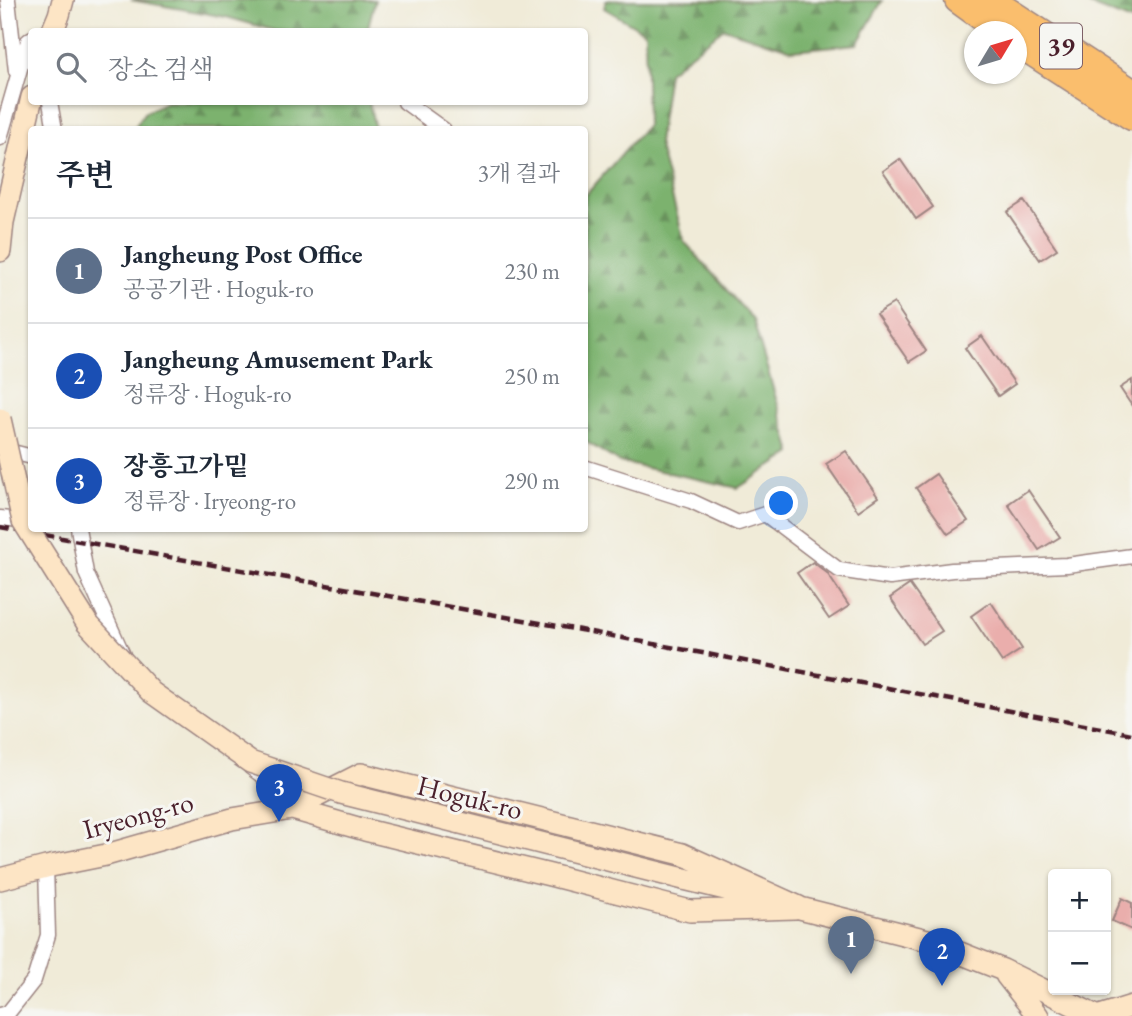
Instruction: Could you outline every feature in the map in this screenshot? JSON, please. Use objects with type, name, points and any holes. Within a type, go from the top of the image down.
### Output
[{"type":"highway","name":"39","points":[[957,0],[987,21]]},
{"type":"highway","name":"39","points":[[991,0],[1132,92]]},
{"type":"highway","name":"39","points":[[1027,49],[1132,117]]},
{"type":"main road","points":[[0,251],[3,222],[30,105]]},
{"type":"main road","name":"Hoguk-ro","points":[[0,418],[23,522],[28,530]]},
{"type":"main road","name":"Hoguk-ro","points":[[29,532],[87,623],[151,692],[250,762],[341,793],[927,940],[1003,970],[1098,1016]]},
{"type":"main road","points":[[292,809],[361,775],[682,854],[799,907]]},
{"type":"main road","points":[[292,809],[365,830],[690,911],[799,907]]},
{"type":"main road","name":"Iryeong-ro","points":[[0,879],[106,855],[232,819],[292,809]]},
{"type":"main road","points":[[1003,970],[1038,1016]]},
{"type":"main road","points":[[1098,1016],[1132,1006]]},
{"type":"street","points":[[8,0],[17,79]]},
{"type":"street","points":[[44,28],[58,16]]},
{"type":"street","points":[[0,138],[28,41]]},
{"type":"street","points":[[51,105],[54,126]]},
{"type":"street","points":[[409,105],[438,126]]},
{"type":"street","points":[[0,449],[28,456]]},
{"type":"street","points":[[588,468],[691,501],[737,523],[765,514],[839,570],[890,578],[952,570],[1067,565],[1132,556]]},
{"type":"street","points":[[0,518],[28,522]]},
{"type":"street","points":[[79,532],[86,573],[127,665],[217,745],[261,775],[292,809]]},
{"type":"street","points":[[0,1015],[8,1013],[34,980],[48,935],[46,867]]},
{"type":"green space","points":[[131,0],[375,0],[368,28],[265,28],[226,17]]},
{"type":"green space","points":[[606,0],[882,1],[857,44],[792,50],[724,28],[668,72],[658,143],[684,241],[753,320],[792,453],[738,488],[619,462],[588,443],[588,193],[647,125],[645,32],[604,8]]},
{"type":"green space","points":[[1077,0],[1132,0],[1132,21]]},
{"type":"green space","points":[[160,105],[370,105],[374,126],[136,126],[144,113]]},
{"type":"building","points":[[900,159],[933,207],[916,219],[883,171]]},
{"type":"building","points":[[1024,201],[1057,249],[1040,260],[1007,212]]},
{"type":"building","points":[[894,303],[926,351],[909,362],[876,314]]},
{"type":"building","points":[[982,336],[1015,384],[998,396],[965,348]]},
{"type":"building","points":[[1132,380],[1132,406],[1120,388]]},
{"type":"building","points":[[846,451],[878,497],[858,511],[826,464]]},
{"type":"building","points":[[936,474],[968,521],[948,534],[916,488]]},
{"type":"building","points":[[1028,490],[1060,537],[1039,550],[1008,504]]},
{"type":"building","points":[[813,562],[827,573],[849,606],[829,619],[797,573]]},
{"type":"building","points":[[909,585],[942,631],[922,644],[890,598]]},
{"type":"building","points":[[991,602],[1022,649],[1002,662],[971,616]]},
{"type":"building","points":[[1122,898],[1132,903],[1132,930],[1112,921]]},
{"type":"railway","points":[[0,527],[28,532]]},
{"type":"railway","points":[[28,532],[580,630],[1132,734]]},
{"type":"place","name":"장흥고가밑","points":[[279,822]]},
{"type":"place","name":"Jangheung Post Office","points":[[851,974]]},
{"type":"place","name":"Jangheung Amusement Park","points":[[942,986]]}]
